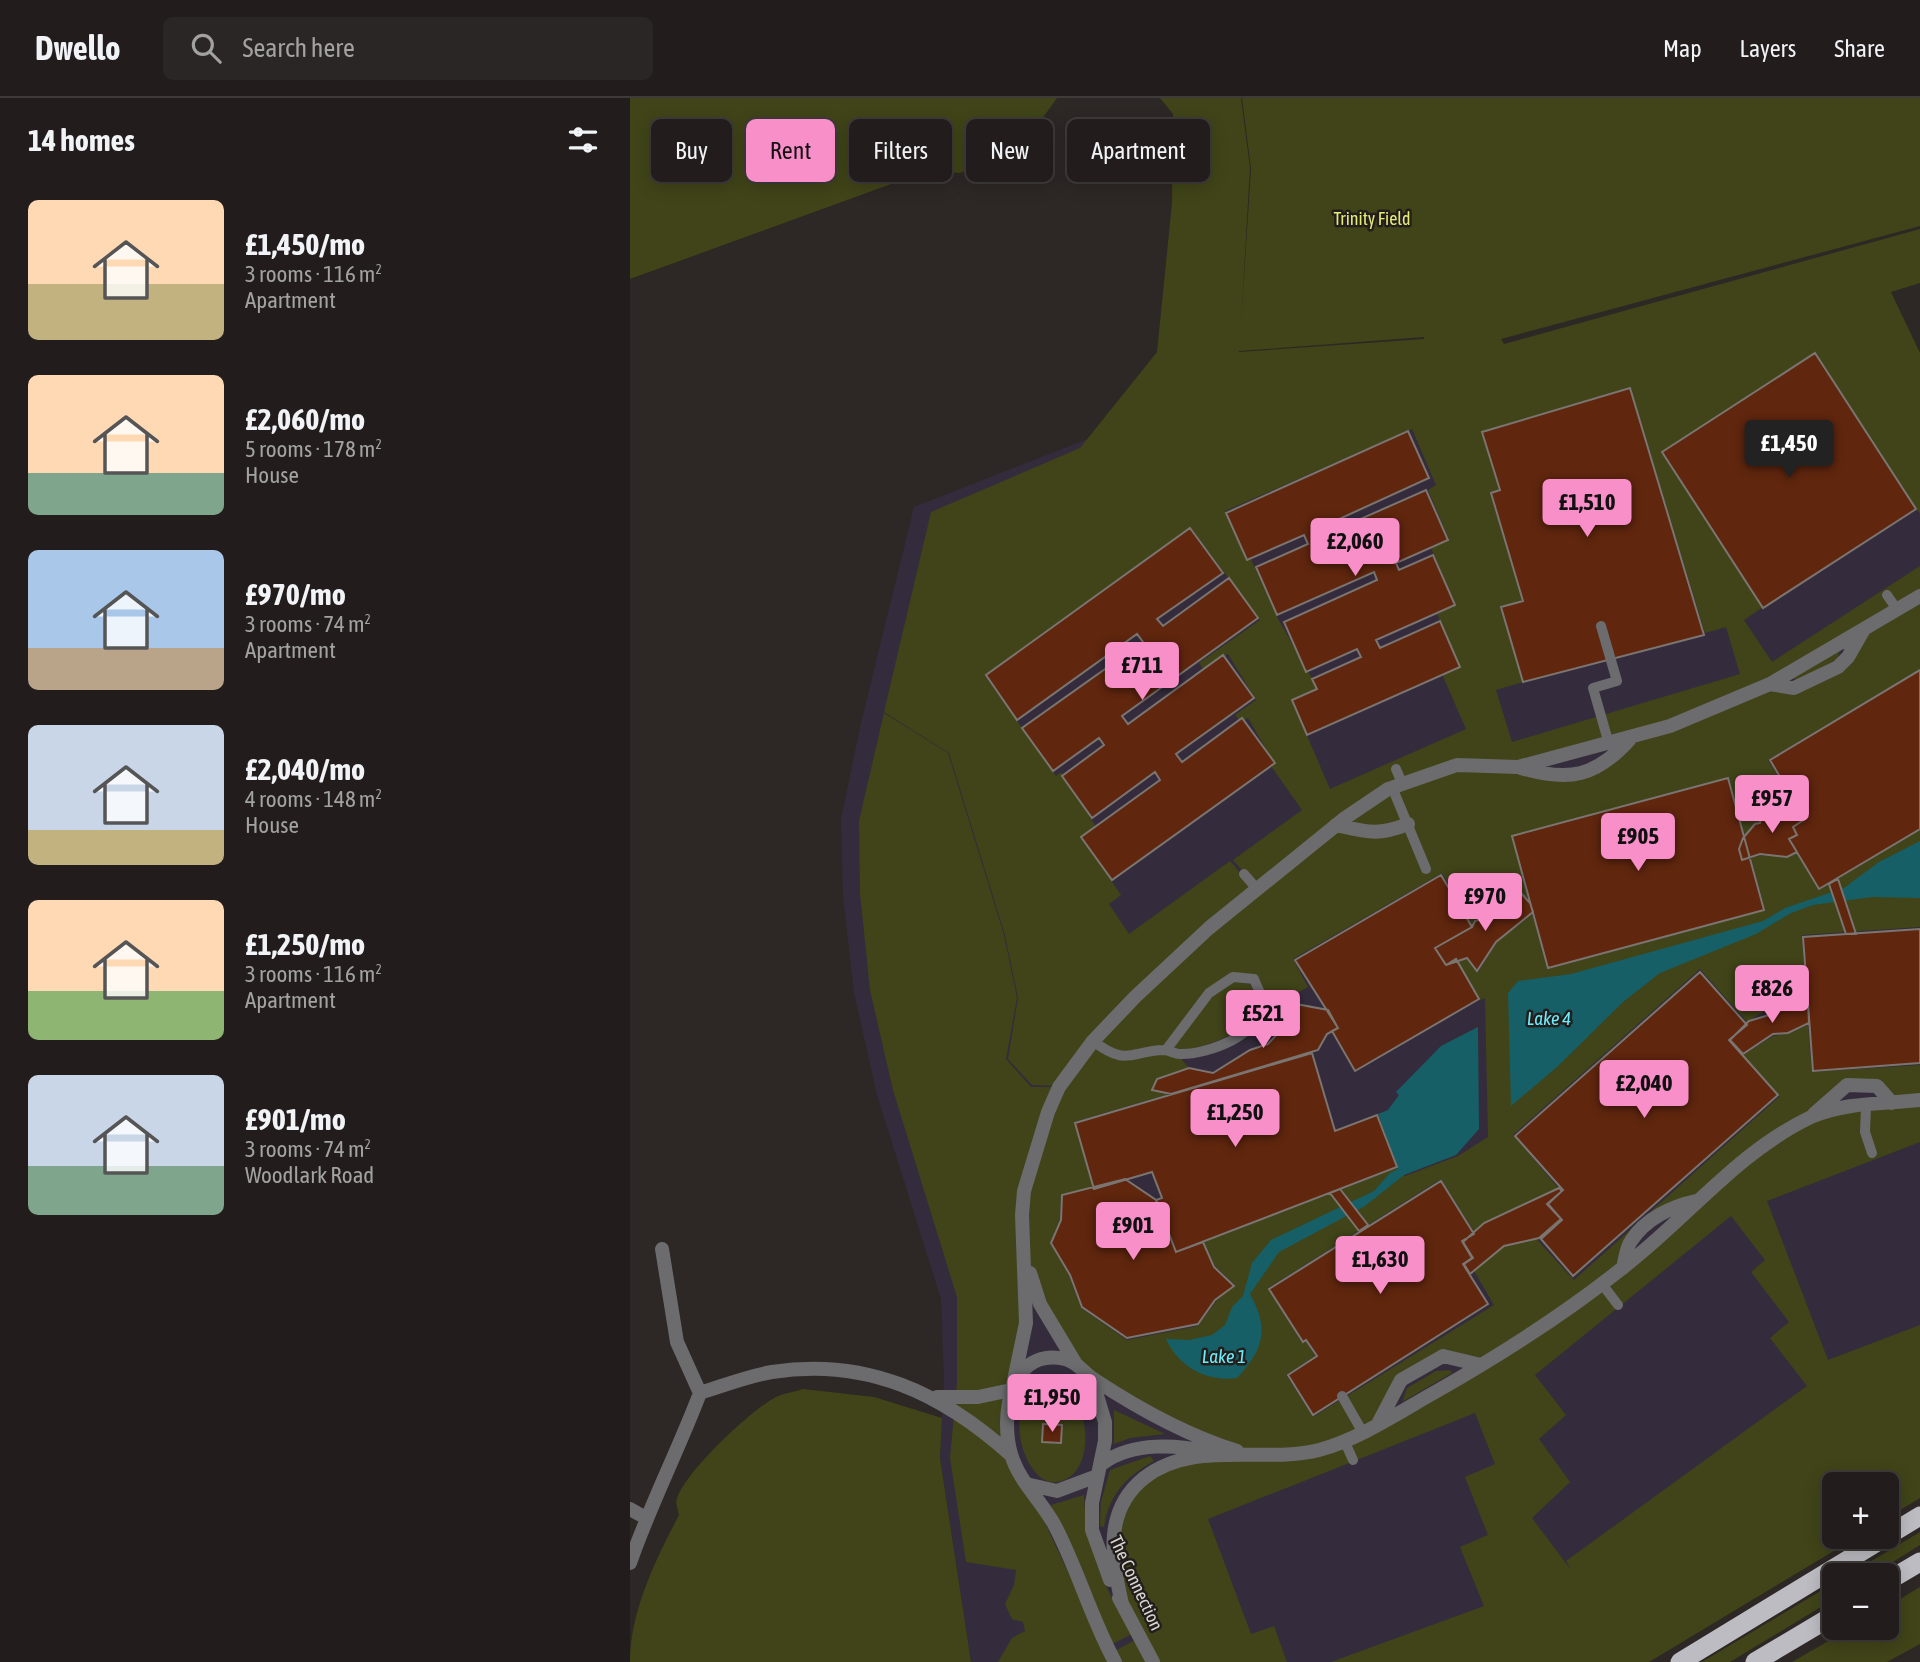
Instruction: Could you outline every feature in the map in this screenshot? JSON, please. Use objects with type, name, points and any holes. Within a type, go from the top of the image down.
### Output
[{"type":"highway","points":[[1680,1662],[1920,1516]]},
{"type":"highway","points":[[1899,1575],[1920,1562]]},
{"type":"highway","points":[[1755,1662],[1822,1622]]},
{"type":"street","points":[[1518,767],[1631,738],[1689,719],[1770,684],[1920,596]]},
{"type":"street","points":[[1011,1455],[1007,1415],[1026,1323],[1024,1191],[1039,1135],[1059,1087],[1093,1041],[1135,997],[1257,889],[1397,780],[1457,765],[1518,767],[1563,778],[1610,761],[1631,738]]},
{"type":"street","points":[[1336,825],[1372,834],[1385,833],[1408,824]]},
{"type":"street","points":[[1026,1484],[1057,1491],[1100,1470],[1130,1451],[1166,1446],[1224,1454],[1307,1452],[1344,1440],[1514,1347],[1623,1268],[1762,1146],[1810,1118],[1847,1085],[1877,1086],[1892,1103]]},
{"type":"street","points":[[1810,1118],[1841,1108],[1920,1100]]},
{"type":"street","points":[[1023,1248],[1040,1304],[1076,1364],[1093,1379],[1181,1429],[1245,1454]]},
{"type":"street","points":[[630,1563],[646,1518],[682,1441],[699,1393],[677,1342],[662,1249]]},
{"type":"street","points":[[1378,1423],[1401,1380],[1443,1356],[1481,1366]]},
{"type":"street","points":[[935,1397],[968,1398],[1012,1388],[1020,1374],[1039,1362],[1063,1359],[1076,1364]]},
{"type":"street","points":[[699,1393],[770,1373],[822,1370],[872,1376],[935,1397],[987,1433],[1011,1455],[1026,1484],[1054,1525],[1115,1662]]},
{"type":"street","points":[[1093,1379],[1105,1422],[1100,1470]]},
{"type":"street","points":[[1122,1604],[1112,1540],[1117,1515],[1124,1503],[1145,1478],[1159,1469],[1179,1462],[1224,1454]]},
{"type":"street","name":"The Connection","points":[[1100,1470],[1092,1503],[1092,1530],[1122,1604],[1153,1662]]},
{"type":"street","points":[[630,1510],[646,1518]]},
{"type":"lane","points":[[1887,595],[1896,608]]},
{"type":"lane","points":[[1601,626],[1617,681],[1592,688],[1609,744]]},
{"type":"lane","points":[[1397,780],[1408,824],[1426,869]]},
{"type":"lane","points":[[1244,874],[1257,889]]},
{"type":"lane","points":[[1093,1041],[1111,1054],[1132,1057],[1166,1050],[1179,1055],[1213,1048],[1241,1035],[1259,1019],[1262,1000],[1254,979],[1233,977],[1209,993],[1166,1050]]},
{"type":"lane","points":[[1866,1106],[1866,1132],[1872,1153]]},
{"type":"lane","points":[[1602,1284],[1618,1305]]},
{"type":"lane","points":[[1342,1396],[1362,1431]]},
{"type":"lane","points":[[1344,1440],[1353,1460]]},
{"type":"shaded area","points":[[1811,310],[1920,378],[1920,1488],[1899,1486],[1899,1472],[1822,1472],[1822,1543],[1629,1662],[971,1662],[940,1457],[944,1381],[941,1299],[877,1095],[854,993],[843,895],[841,819],[861,723],[914,507],[1095,436]]},
{"type":"green space","points":[[630,98],[1057,98],[1042,119],[966,119],[966,171],[960,173],[952,173],[952,119],[849,119],[849,182],[897,182],[630,279]]},
{"type":"green space","name":"Trinity Field","points":[[1160,98],[1241,98],[1250,168],[1241,323],[1251,169],[1242,98],[1920,98],[1920,226],[1501,339],[1504,344],[1920,229],[1920,283],[1891,292],[1920,353],[1920,514],[1815,352],[1665,454],[1763,607],[1744,620],[1772,662],[1920,566],[1920,595],[1839,643],[1699,714],[1558,758],[1478,763],[1387,788],[1257,887],[1233,860],[1302,810],[1271,766],[1274,763],[1248,718],[1241,722],[1235,715],[1256,700],[1228,654],[1204,670],[1199,663],[1260,620],[1190,527],[986,677],[1056,776],[1061,772],[1096,827],[1082,838],[1121,895],[1109,904],[1129,934],[1230,861],[1254,889],[1208,927],[1058,1086],[1032,1085],[1008,1059],[1018,998],[1005,935],[949,753],[884,712],[931,512],[1080,448],[1157,352],[1172,182],[1210,182],[1210,119],[1173,119],[1173,114]],"holes":[[[1424,337],[1424,339],[1239,352]],[[1630,387],[1705,633],[1726,627],[1740,674],[1512,742],[1496,690],[1523,682],[1500,607],[1522,600],[1490,493],[1499,490],[1482,432]],[[1412,429],[1436,485],[1428,490],[1449,539],[1431,548],[1456,605],[1437,614],[1460,666],[1442,674],[1466,729],[1330,789],[1292,701],[1318,689],[1277,617],[1251,559],[1247,560],[1225,511]]]},
{"type":"green space","points":[[1920,598],[1920,669],[1768,760],[1798,808],[1760,817],[1760,822],[1744,834],[1729,777],[1512,836],[1528,899],[1520,891],[1512,893],[1501,907],[1475,920],[1472,926],[1442,873],[1293,959],[1308,987],[1268,1009],[1255,978],[1232,975],[1165,1050],[1179,1056],[1189,1068],[1156,1079],[1152,1090],[1169,1094],[1074,1122],[1094,1188],[1061,1194],[1060,1219],[1050,1243],[1069,1276],[1081,1308],[1127,1340],[1198,1326],[1217,1300],[1235,1285],[1215,1266],[1204,1242],[1397,1168],[1405,1176],[1458,1156],[1488,1137],[1485,998],[1480,1000],[1457,960],[1466,958],[1478,972],[1497,942],[1532,914],[1548,969],[1765,910],[1751,858],[1796,852],[1819,890],[1920,830],[1920,927],[1802,935],[1806,1000],[1775,1007],[1747,1022],[1700,969],[1513,1135],[1560,1190],[1477,1236],[1441,1179],[1268,1288],[1302,1343],[1306,1341],[1315,1356],[1286,1375],[1313,1417],[1494,1305],[1470,1264],[1530,1232],[1574,1280],[1780,1096],[1743,1055],[1773,1036],[1788,1034],[1808,1025],[1812,1072],[1920,1065],[1920,1099],[1893,1102],[1877,1086],[1847,1085],[1709,1189],[1652,1219],[1620,1266],[1481,1361],[1443,1352],[1398,1379],[1376,1422],[1344,1438],[1269,1454],[1216,1442],[1093,1378],[1041,1303],[1024,1248],[1031,1162],[1077,1062],[1210,929],[1389,790],[1478,766],[1563,780],[1632,740],[1770,686],[1794,690],[1839,668],[1866,629]]},
{"type":"green space","points":[[1841,647],[1837,659],[1800,680],[1788,678]]},
{"type":"green space","points":[[884,713],[948,753],[1004,935],[1017,998],[1006,1059],[1031,1087],[1057,1087],[1027,1159],[1022,1321],[1002,1431],[1110,1662],[998,1662],[1012,1638],[1025,1631],[1023,1622],[1012,1619],[1005,1604],[1014,1585],[1016,1570],[966,1562],[950,1458],[957,1382],[957,1297],[893,1090],[870,990],[860,893],[859,821]]},
{"type":"green space","points":[[1233,982],[1250,984],[1256,1000],[1254,1017],[1240,1030],[1204,1046],[1182,1049],[1174,1047],[1212,995]]},
{"type":"green space","points":[[1920,1102],[1920,1142],[1767,1201],[1828,1360],[1920,1325],[1920,1498],[1899,1511],[1899,1472],[1822,1472],[1822,1549],[1837,1549],[1649,1662],[1331,1662],[1484,1606],[1460,1547],[1488,1535],[1465,1477],[1495,1464],[1475,1413],[1208,1519],[1251,1634],[1274,1626],[1287,1662],[1156,1662],[1123,1603],[1116,1566],[1120,1515],[1135,1490],[1180,1464],[1323,1451],[1576,1304],[1726,1176],[1812,1119]],"holes":[[[1731,1216],[1765,1260],[1751,1272],[1789,1322],[1770,1338],[1807,1386],[1566,1561],[1571,1570],[1532,1518],[1570,1482],[1539,1439],[1566,1415],[1535,1375]]]},
{"type":"green space","points":[[1450,1370],[1452,1373],[1402,1402],[1407,1388],[1436,1371]]},
{"type":"green space","points":[[1048,1379],[1063,1385],[1074,1396],[1085,1430],[1085,1449],[1080,1464],[1070,1476],[1056,1482],[1044,1479],[1034,1470],[1020,1438],[1019,1420],[1023,1403],[1032,1388]]},
{"type":"green space","points":[[803,1389],[874,1397],[942,1418],[940,1458],[971,1662],[630,1662],[639,1605],[653,1567],[679,1515],[676,1501],[682,1488],[705,1458],[751,1414],[782,1394]]},
{"type":"green space","points":[[1114,1410],[1165,1434],[1130,1438],[1114,1444]]},
{"type":"green space","points":[[1150,1456],[1154,1461],[1135,1473],[1120,1488],[1110,1505],[1104,1527],[1100,1526],[1101,1502],[1110,1470]]},
{"type":"green space","points":[[1084,1495],[1088,1534],[1098,1568],[1132,1634],[1112,1644],[1051,1505]]},
{"type":"green space","points":[[1920,1532],[1920,1545],[1891,1563],[1868,1563],[1892,1549],[1899,1549],[1899,1545]]},
{"type":"green space","points":[[1920,1587],[1920,1644],[1887,1662],[1792,1662],[1830,1640],[1899,1640],[1899,1600]]},
{"type":"green space","points":[[1822,1590],[1822,1606],[1730,1662],[1702,1662]]},
{"type":"green space","points":[[1135,1640],[1147,1662],[1122,1662],[1115,1651]]},
{"type":"water","name":"Lake 4","points":[[1920,841],[1920,898],[1872,897],[1813,905],[1791,913],[1756,934],[1660,973],[1623,1002],[1557,1067],[1511,1106],[1508,993],[1518,981],[1571,974],[1763,921],[1785,908],[1844,888],[1879,862]]},
{"type":"water","name":"Lake 1","points":[[1478,1027],[1479,1129],[1456,1155],[1404,1175],[1365,1206],[1279,1252],[1250,1294],[1260,1318],[1261,1339],[1253,1358],[1237,1378],[1215,1378],[1186,1365],[1166,1339],[1189,1340],[1212,1335],[1225,1325],[1232,1307],[1243,1296],[1252,1263],[1271,1240],[1374,1191],[1390,1173],[1398,1169],[1378,1114],[1388,1110],[1399,1095],[1396,1092],[1441,1046]]},
{"type":"building","points":[[1815,353],[1916,509],[1763,608],[1662,452]]},
{"type":"building","points":[[1630,388],[1704,635],[1523,682],[1501,607],[1523,601],[1491,493],[1500,490],[1482,432]]},
{"type":"building","points":[[1408,431],[1429,478],[1326,525],[1329,533],[1426,490],[1448,540],[1396,563],[1399,570],[1433,555],[1455,605],[1376,640],[1380,648],[1440,621],[1460,667],[1307,735],[1292,700],[1317,689],[1312,679],[1361,657],[1357,649],[1306,672],[1284,622],[1377,580],[1374,572],[1277,615],[1256,567],[1308,544],[1304,535],[1247,560],[1226,513]]},
{"type":"building","points":[[1190,528],[1223,573],[1157,619],[1163,626],[1229,578],[1258,618],[1122,716],[1128,724],[1223,655],[1254,698],[1176,754],[1182,762],[1242,718],[1275,763],[1112,880],[1081,837],[1160,780],[1155,772],[1092,818],[1062,776],[1104,745],[1099,738],[1053,771],[1022,728],[1143,642],[1137,634],[1017,720],[986,675]]},
{"type":"building","points":[[1920,670],[1920,829],[1819,889],[1789,839],[1797,835],[1793,827],[1805,819],[1770,760]]},
{"type":"building","points":[[1728,778],[1764,910],[1548,968],[1512,836]]},
{"type":"building","points":[[1798,808],[1805,819],[1793,827],[1797,835],[1789,839],[1797,852],[1787,857],[1760,854],[1742,860],[1739,849],[1743,838],[1755,824],[1760,823],[1761,817]]},
{"type":"building","points":[[1441,875],[1472,927],[1435,948],[1446,965],[1456,959],[1479,999],[1355,1071],[1332,1031],[1338,1028],[1295,960]]},
{"type":"building","points":[[1838,879],[1856,934],[1846,934],[1829,884]]},
{"type":"building","points":[[1520,892],[1530,903],[1533,912],[1496,942],[1477,971],[1467,958],[1446,965],[1435,948],[1472,927],[1475,921],[1493,915],[1506,905],[1512,894]]},
{"type":"building","points":[[1920,929],[1920,1063],[1813,1071],[1803,937]]},
{"type":"building","points":[[1700,972],[1747,1025],[1729,1040],[1778,1095],[1573,1276],[1541,1239],[1562,1220],[1548,1204],[1563,1190],[1515,1136]]},
{"type":"building","points":[[1798,1001],[1808,1002],[1809,1023],[1788,1033],[1773,1034],[1743,1054],[1730,1040],[1749,1021]]},
{"type":"building","points":[[1296,1004],[1328,1010],[1338,1028],[1327,1034],[1318,1050],[1171,1094],[1152,1090],[1157,1079],[1189,1068],[1213,1073],[1250,1050],[1268,1044],[1283,1028]]},
{"type":"building","points":[[1312,1053],[1335,1131],[1377,1115],[1397,1167],[1176,1252],[1156,1200],[1162,1198],[1152,1172],[1094,1189],[1075,1123]]},
{"type":"building","points":[[1125,1179],[1156,1200],[1176,1252],[1203,1242],[1214,1267],[1234,1286],[1215,1300],[1198,1324],[1127,1338],[1082,1307],[1070,1275],[1051,1243],[1061,1220],[1062,1195]]},
{"type":"building","points":[[1441,1181],[1474,1234],[1462,1241],[1472,1258],[1463,1264],[1488,1304],[1313,1415],[1288,1375],[1317,1356],[1306,1340],[1303,1342],[1269,1289]]},
{"type":"building","points":[[1559,1188],[1562,1191],[1547,1204],[1561,1219],[1539,1238],[1504,1246],[1470,1274],[1464,1264],[1473,1258],[1463,1242],[1484,1223]]},
{"type":"building","points":[[1340,1189],[1368,1225],[1359,1231],[1330,1193]]},
{"type":"building","points":[[1043,1424],[1062,1425],[1061,1443],[1042,1442]]}]
